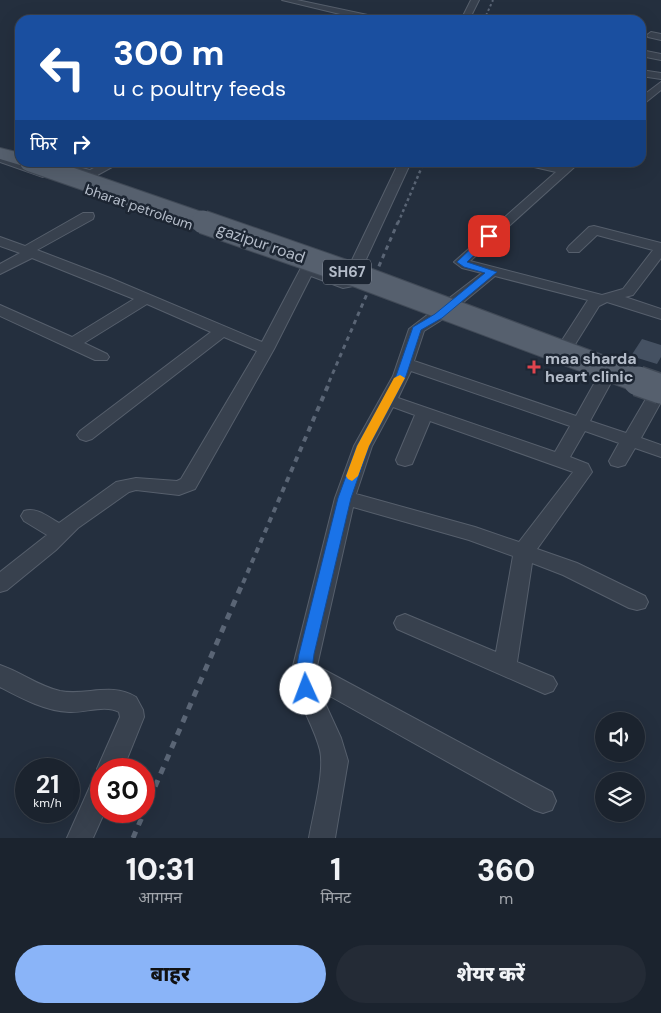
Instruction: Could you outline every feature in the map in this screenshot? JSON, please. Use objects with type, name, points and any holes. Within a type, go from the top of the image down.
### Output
[{"type":"main road","points":[[0,153],[15,158]]},
{"type":"main road","name":"gazipur road","points":[[43,167],[361,277],[659,394]]},
{"type":"street","points":[[286,0],[354,15]]},
{"type":"street","points":[[467,15],[474,0]]},
{"type":"street","points":[[646,54],[661,57]]},
{"type":"street","points":[[646,73],[661,76]]},
{"type":"street","points":[[646,98],[657,88]]},
{"type":"street","points":[[0,149],[15,151]]},
{"type":"street","name":"bharat petroleum","points":[[0,158],[15,163]]},
{"type":"street","name":"bharat petroleum","points":[[25,167],[189,225],[343,284],[348,283],[403,167]]},
{"type":"street","points":[[65,167],[89,175],[105,167]]},
{"type":"street","points":[[569,167],[462,260],[463,264],[606,298],[661,314]]},
{"type":"street","points":[[0,270],[88,216]]},
{"type":"street","points":[[558,359],[593,303],[632,290],[660,248],[594,230],[574,249]]},
{"type":"street","points":[[0,241],[146,298],[266,349]]},
{"type":"street","points":[[0,584],[49,545],[60,533],[123,487],[136,484],[179,488],[185,486],[266,349],[307,269]]},
{"type":"street","points":[[322,838],[335,761],[334,749],[328,732],[308,694],[304,670],[345,498],[363,446],[401,376],[417,329],[438,316],[492,272]]},
{"type":"street","points":[[72,344],[146,298]]},
{"type":"street","points":[[0,310],[101,357]]},
{"type":"street","points":[[438,316],[606,377],[659,394],[629,440],[618,461]]},
{"type":"street","points":[[86,435],[222,331]]},
{"type":"street","points":[[568,344],[661,378]]},
{"type":"street","points":[[405,362],[661,451]]},
{"type":"street","points":[[557,459],[561,457],[606,377]]},
{"type":"street","points":[[388,400],[557,459],[581,468],[583,472],[524,551],[505,667]]},
{"type":"street","points":[[405,460],[425,413]]},
{"type":"street","points":[[345,498],[475,534],[524,551],[570,569],[636,602]]},
{"type":"street","points":[[31,516],[60,533]]},
{"type":"street","points":[[405,623],[545,684]]},
{"type":"street","points":[[304,670],[543,801]]},
{"type":"street","points":[[4,682],[62,702],[117,700],[128,705],[132,712],[132,717],[115,758]]},
{"type":"street","points":[[80,838],[90,815]]},
{"type":"building","points":[[642,339],[661,345],[661,357],[657,364],[631,356]]},
{"type":"railway","points":[[486,15],[493,0]]},
{"type":"railway","points":[[398,223],[422,167]]},
{"type":"railway","points":[[329,382],[398,222]]},
{"type":"railway","points":[[243,583],[330,381]]},
{"type":"railway","points":[[133,838],[243,582]]},
{"type":"slow traffic","points":[[352,476],[363,446],[400,378]]},
{"type":"place","name":"maa sharda heart clinic","points":[[534,367]]},
{"type":"route","points":[[306,689],[304,670],[307,654],[345,498],[363,446],[401,376],[414,333],[420,326],[438,316],[492,272],[467,266],[462,262],[463,258],[489,236]]}]
